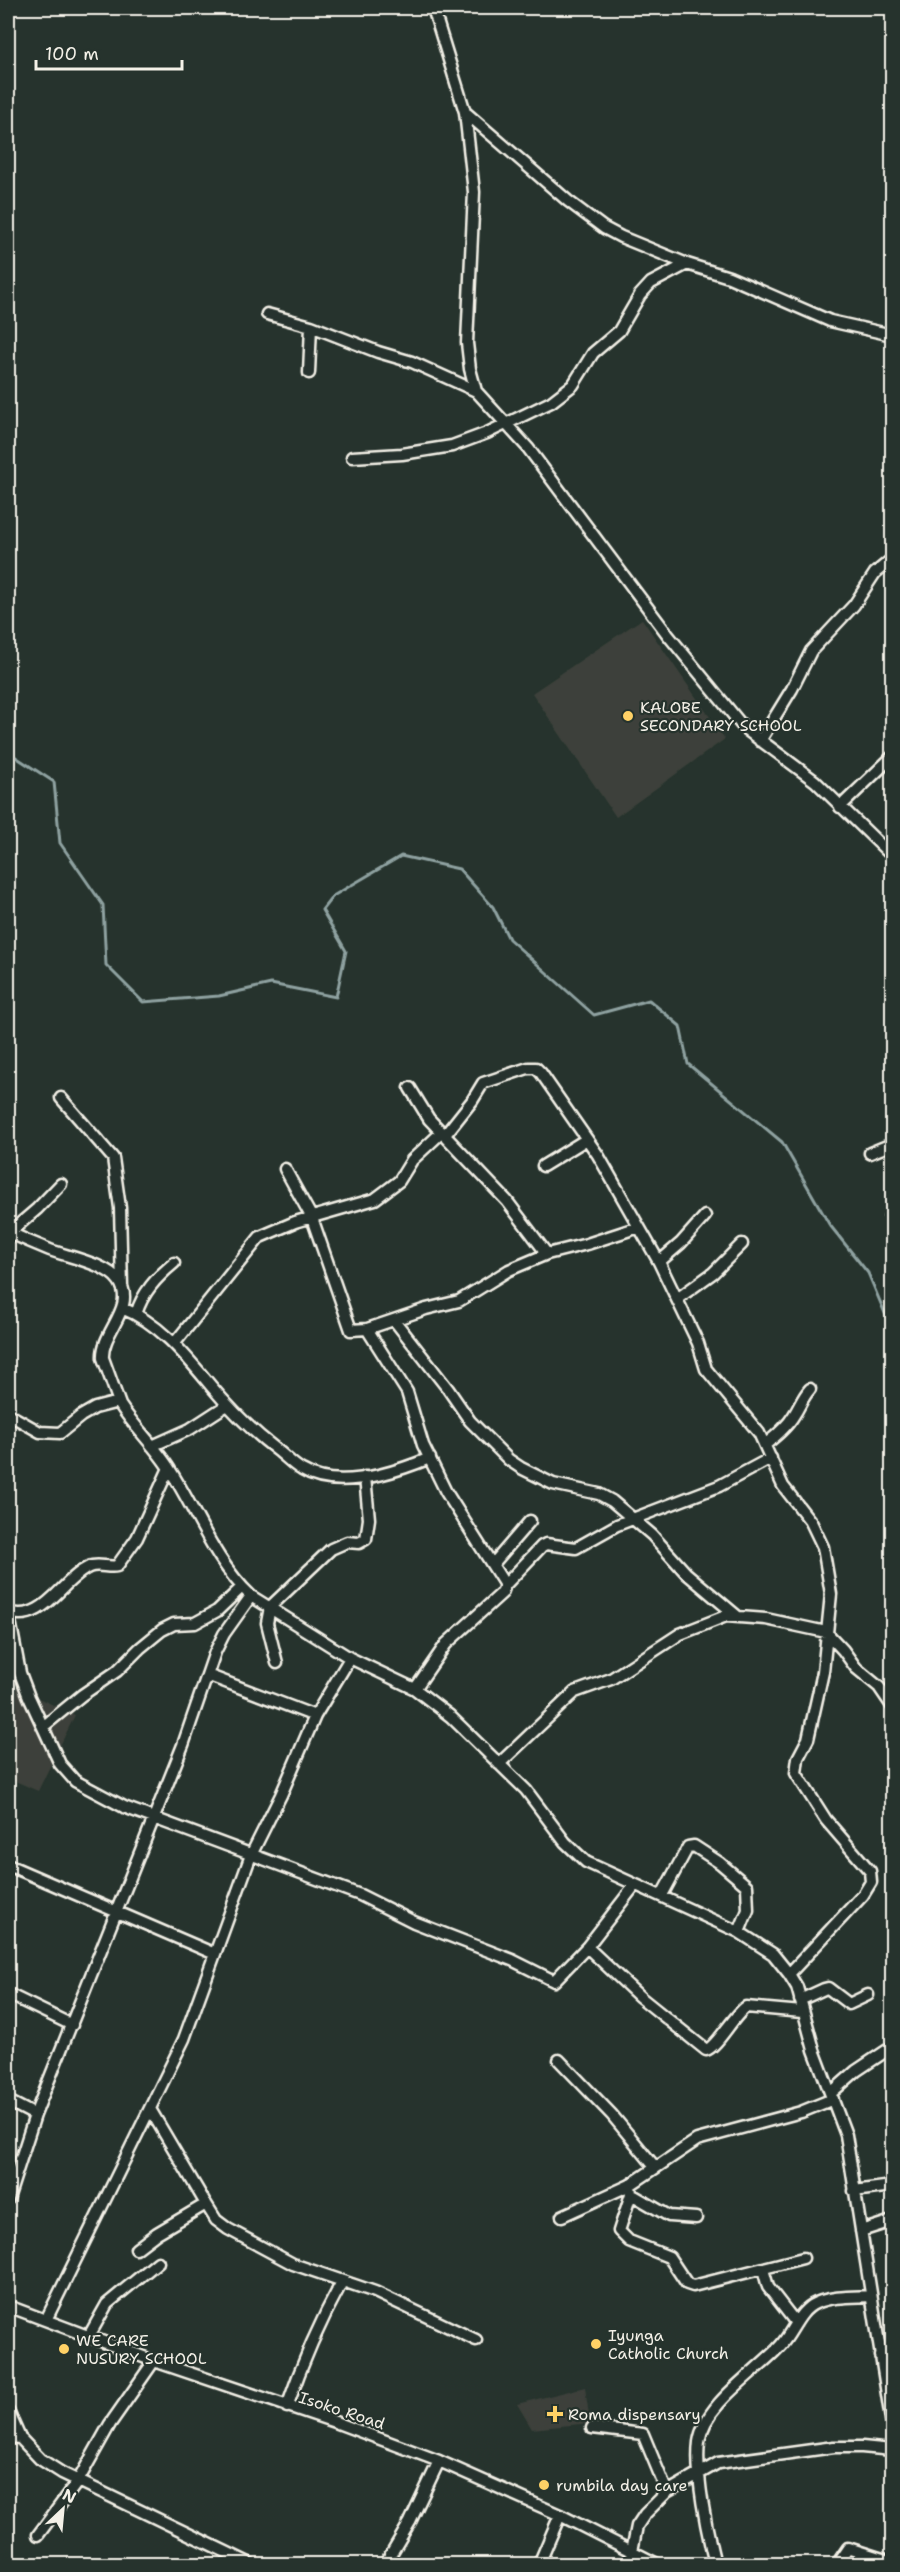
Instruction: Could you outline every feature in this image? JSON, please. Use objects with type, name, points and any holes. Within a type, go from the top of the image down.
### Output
[{"type":"street","points":[[433,8],[465,112],[474,192],[467,343],[470,369],[476,391],[486,404],[507,423],[668,635],[729,710],[760,741],[801,769],[892,856]]},
{"type":"street","points":[[465,112],[568,201],[604,228],[687,264],[746,283],[830,321],[892,335]]},
{"type":"street","points":[[352,457],[402,454],[452,446],[551,402],[573,385],[593,353],[619,331],[646,289],[657,279],[687,264]]},
{"type":"street","points":[[267,314],[311,326],[378,352],[429,368],[476,391]]},
{"type":"street","points":[[309,373],[311,326]]},
{"type":"street","points":[[760,741],[792,689],[811,651],[854,605],[875,573],[892,560]]},
{"type":"street","points":[[840,807],[892,757]]},
{"type":"street","points":[[174,1344],[260,1238],[277,1228],[336,1209],[364,1204],[384,1194],[399,1181],[416,1156],[443,1134],[472,1101],[483,1083],[532,1067],[541,1073],[586,1139],[659,1262],[698,1343],[706,1369],[747,1416],[766,1444],[783,1486],[811,1522],[823,1547],[831,1594],[823,1672],[808,1739],[798,1758],[796,1773],[826,1820],[870,1871],[871,1882],[864,1895],[789,1974]]},
{"type":"street","points":[[410,1088],[429,1119],[507,1201],[547,1254]]},
{"type":"street","points":[[61,1098],[113,1158],[120,1208],[124,1293],[122,1308],[103,1356],[118,1402],[169,1468],[195,1510],[220,1561],[251,1596],[350,1658],[415,1689],[450,1716],[526,1790],[575,1853],[596,1868],[662,1895],[739,1932],[773,1954],[789,1974],[797,1987],[814,2050],[846,2135],[892,2426]]},
{"type":"street","points":[[543,1166],[586,1139]]},
{"type":"street","points":[[870,1153],[892,1144]]},
{"type":"street","points":[[285,1169],[312,1218],[351,1330],[367,1329],[459,1301],[501,1273],[547,1254],[639,1227]]},
{"type":"street","points":[[61,1184],[38,1209],[8,1232],[84,1261],[114,1276],[122,1287]]},
{"type":"street","points":[[659,1262],[681,1243],[705,1216]]},
{"type":"street","points":[[677,1299],[713,1273],[742,1244]]},
{"type":"street","points":[[136,1314],[144,1294],[174,1263]]},
{"type":"street","points":[[122,1308],[136,1314],[174,1344],[251,1431],[303,1471],[338,1478],[365,1477],[397,1472],[430,1458]]},
{"type":"street","points":[[394,1320],[470,1421],[509,1460],[553,1484],[599,1494],[612,1502],[652,1535],[686,1573],[737,1616]]},
{"type":"street","points":[[367,1329],[407,1392],[419,1435],[455,1507],[494,1564],[505,1585]]},
{"type":"street","points":[[766,1444],[785,1427],[810,1389]]},
{"type":"street","points":[[8,1414],[40,1432],[60,1433],[95,1408],[118,1402]]},
{"type":"street","points":[[152,1446],[190,1429],[227,1405]]},
{"type":"street","points":[[415,1689],[446,1644],[502,1593],[505,1585],[542,1546],[546,1544],[576,1548],[632,1519],[698,1496],[771,1458]]},
{"type":"street","points":[[8,1611],[17,1616],[38,1609],[89,1567],[117,1566],[137,1538],[169,1468]]},
{"type":"street","points":[[277,1663],[267,1623],[270,1607],[331,1549],[347,1542],[359,1544],[366,1539],[369,1519],[365,1477]]},
{"type":"street","points":[[494,1564],[530,1521]]},
{"type":"street","points":[[44,1726],[82,1695],[117,1671],[162,1630],[174,1624],[195,1623],[217,1611],[242,1587]]},
{"type":"street","points":[[8,2199],[35,2115],[183,1745],[207,1675],[224,1634],[251,1596]]},
{"type":"street","points":[[8,1611],[20,1673],[60,1764],[75,1781],[124,1807],[360,1895],[435,1931],[512,1960],[554,1981],[587,1947],[635,1885]]},
{"type":"street","points":[[499,1764],[575,1692],[626,1671],[680,1634],[726,1616],[766,1619],[826,1632],[856,1668],[879,1687],[892,1706]]},
{"type":"street","points":[[46,2320],[192,2021],[251,1855],[281,1795],[315,1716],[350,1658]]},
{"type":"street","points":[[207,1675],[315,1716]]},
{"type":"street","points":[[662,1895],[688,1847],[694,1846],[720,1863],[747,1886],[748,1910],[739,1932]]},
{"type":"street","points":[[8,1865],[215,1954]]},
{"type":"street","points":[[587,1947],[640,1997],[706,2050],[713,2046],[730,2022],[746,2007],[802,2012]]},
{"type":"street","points":[[800,2000],[828,1988],[849,2004],[868,1995]]},
{"type":"street","points":[[8,1994],[72,2025]]},
{"type":"street","points":[[562,2216],[631,2190],[655,2167],[697,2140],[801,2112],[832,2096],[856,2071],[892,2047]]},
{"type":"street","points":[[559,2060],[612,2115],[655,2167]]},
{"type":"street","points":[[8,2102],[35,2115]]},
{"type":"street","points":[[150,2109],[216,2220],[245,2240],[293,2264],[375,2292],[476,2340]]},
{"type":"street","points":[[854,2191],[892,2186]]},
{"type":"street","points":[[631,2190],[669,2216],[696,2218]]},
{"type":"street","points":[[631,2190],[619,2232],[629,2241],[669,2257],[687,2284],[693,2286],[803,2258]]},
{"type":"street","points":[[136,2248],[206,2204]]},
{"type":"street","points":[[861,2231],[892,2221]]},
{"type":"street","points":[[89,2336],[107,2304],[158,2262]]},
{"type":"street","points":[[763,2269],[768,2287],[796,2323]]},
{"type":"street","points":[[287,2407],[318,2327],[342,2282]]},
{"type":"street","points":[[715,2565],[699,2473],[699,2439],[708,2420],[730,2392],[783,2343],[796,2323],[816,2303],[830,2299],[871,2296]]},
{"type":"street","name":"Isoko Road","points":[[8,2306],[154,2361],[366,2433],[439,2461],[560,2515],[657,2565]]},
{"type":"street","points":[[880,2356],[892,2354]]},
{"type":"street","points":[[38,2535],[78,2481],[110,2424],[154,2361]]},
{"type":"street","points":[[8,2411],[20,2438],[48,2466],[251,2565]]},
{"type":"street","points":[[592,2428],[643,2434],[667,2492]]},
{"type":"street","points":[[8,2437],[20,2438]]},
{"type":"street","points":[[632,2551],[637,2526],[645,2514],[667,2492],[718,2463],[816,2449],[862,2446],[892,2450]]},
{"type":"street","points":[[385,2565],[410,2522],[439,2461]]},
{"type":"street","points":[[539,2565],[560,2515]]},
{"type":"street","points":[[837,2565],[848,2548],[892,2562]]},
{"type":"shaded area","name":"KALOBE SECONDARY SCHOOL","points":[[642,619],[725,739],[616,817],[532,693]]},
{"type":"shaded area","points":[[8,1684],[75,1715],[38,1791],[8,1778]]},
{"type":"shaded area","name":"Roma dispensary","points":[[585,2387],[590,2423],[532,2429],[517,2404]]},
{"type":"waterway","points":[[8,752],[54,782],[60,843],[103,905],[106,965],[143,1002],[219,996],[271,984],[336,997],[346,951],[322,910],[333,896],[401,856],[459,869],[493,907],[509,939],[594,1015],[649,1000],[680,1026],[688,1064],[782,1142],[829,1224],[868,1273],[892,1330]]},
{"type":"place","name":"KALOBE SECONDARY SCHOOL","points":[[628,716]]},
{"type":"place","name":"Iyunga Catholic Church","points":[[596,2344]]},
{"type":"place","name":"WE CARE NUSURY SCHOOL","points":[[64,2349]]},
{"type":"place","name":"Roma dispensary","points":[[555,2414]]},
{"type":"place","name":"rumbila day care","points":[[544,2485]]}]
